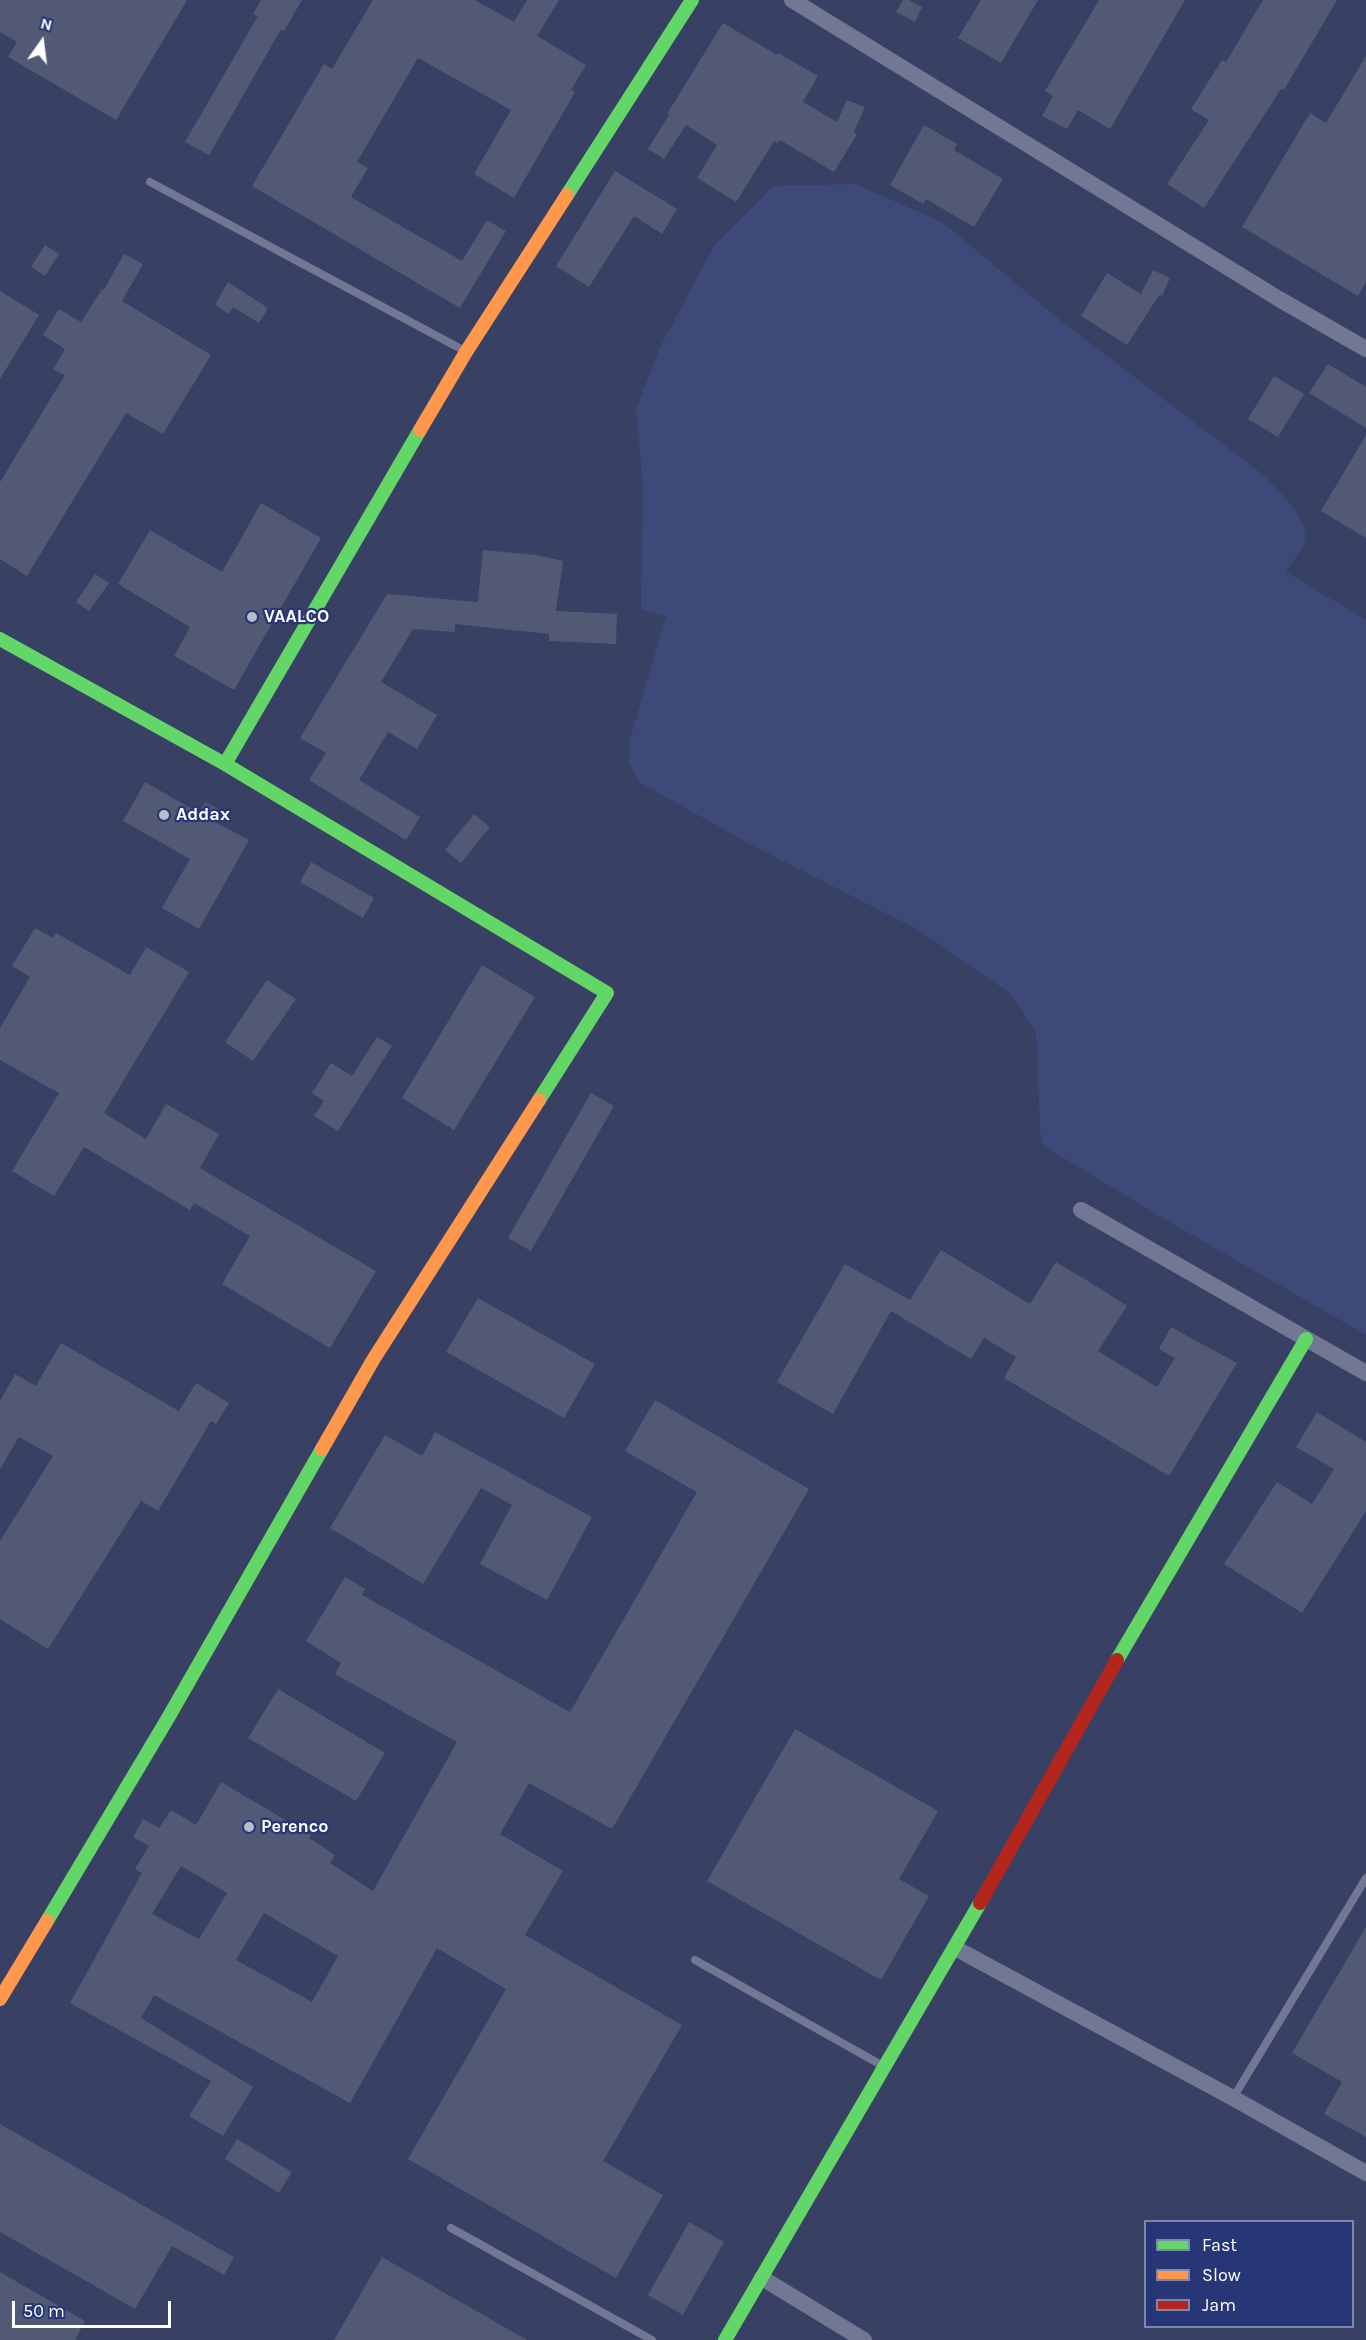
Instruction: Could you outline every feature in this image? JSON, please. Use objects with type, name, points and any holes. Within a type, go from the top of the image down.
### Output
[{"type":"street","points":[[225,764],[466,352],[692,0]]},
{"type":"street","points":[[792,0],[1279,299],[1366,349]]},
{"type":"street","points":[[0,639],[225,764],[607,993],[373,1360],[168,1718],[0,1999]]},
{"type":"street","points":[[1081,1210],[1366,1373]]},
{"type":"street","points":[[725,2340],[955,1948],[1111,1668],[1306,1339]]},
{"type":"street","points":[[955,1948],[1233,2098],[1366,2173]]},
{"type":"street","points":[[762,2278],[864,2340]]},
{"type":"lane","points":[[150,182],[466,352]]},
{"type":"lane","points":[[1233,2098],[1366,1878]]},
{"type":"lane","points":[[695,1960],[884,2066]]},
{"type":"lane","points":[[452,2228],[652,2340]]},
{"type":"water","points":[[855,184],[942,222],[1056,317],[1266,477],[1293,508],[1303,526],[1305,535],[1304,544],[1286,572],[1366,620],[1366,1335],[1161,1217],[1049,1149],[1042,1142],[1040,1130],[1036,1032],[1011,994],[917,929],[757,848],[639,782],[629,762],[629,742],[666,616],[641,609],[643,487],[636,410],[660,347],[714,246],[773,186]]},
{"type":"building","points":[[0,0],[187,0],[116,120],[8,57],[17,42],[0,32]]},
{"type":"building","points":[[261,0],[302,0],[284,31],[281,29],[209,155],[185,142],[258,16],[253,14]]},
{"type":"building","points":[[373,0],[475,0],[514,22],[527,0],[559,0],[537,36],[586,65],[571,90],[575,92],[514,198],[474,174],[511,110],[418,58],[357,162],[368,168],[351,197],[462,261],[487,220],[506,231],[460,308],[252,186],[324,64],[332,69]]},
{"type":"building","points":[[903,0],[909,0],[922,7],[915,22],[896,12]]},
{"type":"building","points":[[981,0],[1038,0],[1001,63],[958,38]]},
{"type":"building","points":[[1099,0],[1185,0],[1110,129],[1078,110],[1067,129],[1042,116],[1053,96],[1045,91]]},
{"type":"building","points":[[1263,0],[1337,0],[1284,90],[1281,89],[1204,208],[1167,184],[1209,120],[1191,109],[1222,60],[1226,62]]},
{"type":"building","points":[[723,23],[818,76],[803,102],[837,122],[847,100],[865,107],[854,132],[857,134],[834,172],[780,140],[778,143],[774,141],[736,202],[697,178],[717,145],[686,125],[664,159],[648,149]]},
{"type":"building","points":[[1366,56],[1366,282],[1358,296],[1242,227],[1310,113],[1326,123]]},
{"type":"building","points":[[924,125],[957,144],[954,150],[1003,179],[974,227],[926,199],[923,204],[890,185]]},
{"type":"building","points":[[615,171],[677,209],[662,234],[634,216],[589,287],[556,266]]},
{"type":"building","points":[[45,245],[59,254],[45,276],[31,267]]},
{"type":"building","points":[[124,254],[143,264],[122,301],[211,355],[163,434],[126,413],[27,576],[0,559],[0,482],[65,375],[53,369],[65,349],[43,335],[59,309],[81,322],[102,289],[104,290]]},
{"type":"building","points":[[1153,270],[1170,278],[1162,296],[1159,295],[1127,345],[1081,316],[1107,273],[1141,294]]},
{"type":"building","points":[[228,282],[268,308],[259,323],[233,307],[229,314],[215,305]]},
{"type":"building","points":[[0,291],[39,315],[0,379]]},
{"type":"building","points":[[1328,364],[1366,387],[1366,428],[1309,393]]},
{"type":"building","points":[[1274,376],[1304,394],[1278,437],[1248,419]]},
{"type":"building","points":[[1366,435],[1366,538],[1321,511]]},
{"type":"building","points":[[261,503],[321,538],[234,690],[174,656],[190,627],[118,584],[150,530],[222,572]]},
{"type":"building","points":[[483,550],[537,555],[563,561],[556,611],[617,614],[616,644],[549,641],[549,634],[455,624],[455,632],[413,629],[381,682],[437,715],[417,749],[388,732],[359,780],[420,817],[406,840],[309,780],[326,753],[300,738],[387,594],[478,602]]},
{"type":"building","points":[[95,574],[109,583],[89,611],[76,602]]},
{"type":"building","points":[[145,782],[199,813],[205,802],[221,810],[215,822],[249,840],[199,929],[162,908],[190,859],[123,821]]},
{"type":"building","points":[[474,814],[490,827],[461,863],[445,850]]},
{"type":"building","points":[[311,862],[374,898],[363,918],[300,882]]},
{"type":"building","points":[[35,928],[53,938],[56,933],[130,975],[146,947],[189,972],[104,1113],[146,1139],[166,1104],[219,1134],[200,1168],[376,1271],[330,1348],[222,1284],[250,1236],[194,1203],[190,1210],[84,1147],[54,1196],[12,1171],[59,1093],[0,1060],[0,1028],[30,977],[12,966]]},
{"type":"building","points":[[482,965],[535,997],[454,1130],[402,1098]]},
{"type":"building","points":[[267,980],[296,999],[253,1061],[225,1042]]},
{"type":"building","points":[[377,1037],[392,1046],[338,1131],[314,1116],[324,1101],[312,1093],[331,1063],[352,1076]]},
{"type":"building","points":[[591,1093],[614,1106],[531,1251],[508,1238]]},
{"type":"building","points":[[941,1250],[1030,1304],[1056,1262],[1096,1286],[1127,1306],[1098,1351],[1157,1387],[1175,1358],[1159,1349],[1171,1327],[1237,1363],[1169,1476],[1004,1378],[1016,1357],[984,1338],[971,1359],[891,1311],[833,1414],[777,1382],[845,1264],[910,1300]]},
{"type":"building","points":[[478,1298],[595,1364],[564,1418],[446,1352]]},
{"type":"building","points":[[61,1343],[179,1411],[196,1383],[229,1403],[216,1424],[211,1421],[158,1511],[141,1501],[48,1649],[0,1619],[0,1541],[53,1456],[19,1437],[0,1469],[0,1401],[15,1374],[36,1386]]},
{"type":"building","points":[[655,1400],[809,1489],[612,1829],[529,1783],[500,1834],[563,1871],[525,1935],[682,2025],[603,2161],[663,2195],[616,2278],[408,2159],[506,1989],[437,1948],[350,2103],[154,1995],[141,2018],[253,2087],[223,2136],[189,2116],[211,2081],[70,2003],[142,1873],[135,1869],[149,1846],[133,1837],[143,1819],[159,1828],[171,1810],[196,1825],[221,1782],[311,1835],[309,1838],[335,1855],[330,1863],[373,1891],[457,1742],[335,1674],[341,1663],[306,1641],[345,1577],[365,1589],[362,1595],[570,1712],[697,1492],[625,1451]],"holes":[[[181,1866],[227,1893],[199,1939],[152,1914]],[[264,1913],[338,1956],[312,2002],[236,1960]]]},
{"type":"building","points":[[1317,1412],[1366,1442],[1366,1511],[1302,1613],[1224,1564],[1277,1482],[1312,1504],[1334,1469],[1296,1447]]},
{"type":"building","points":[[435,1432],[592,1517],[547,1600],[480,1564],[512,1505],[481,1488],[423,1584],[330,1528],[385,1435],[422,1456]]},
{"type":"building","points":[[278,1689],[385,1753],[356,1801],[248,1738]]},
{"type":"building","points":[[795,1729],[938,1811],[899,1879],[929,1896],[881,1980],[707,1881]]},
{"type":"building","points":[[1366,1927],[1366,2137],[1324,2114],[1342,2082],[1292,2053]]},
{"type":"building","points":[[0,2124],[234,2257],[224,2275],[172,2246],[135,2309],[0,2232]]},
{"type":"building","points":[[237,2139],[292,2172],[279,2193],[225,2159]]},
{"type":"building","points":[[689,2222],[724,2242],[683,2315],[648,2295]]},
{"type":"building","points":[[382,2257],[527,2340],[334,2340]]},
{"type":"building","points":[[0,2272],[85,2321],[75,2340],[0,2340]]},
{"type":"traffic: fast","points":[[567,195],[692,0]]},
{"type":"traffic: fast","points":[[225,764],[420,430]]},
{"type":"traffic: fast","points":[[0,639],[225,764],[607,993],[539,1100]]},
{"type":"traffic: fast","points":[[1117,1660],[1306,1339]]},
{"type":"traffic: fast","points":[[47,1921],[168,1718],[322,1449]]},
{"type":"traffic: fast","points":[[725,2340],[980,1903]]},
{"type":"traffic: slow","points":[[420,430],[466,352],[567,195]]},
{"type":"traffic: slow","points":[[322,1449],[373,1360],[539,1100]]},
{"type":"traffic: slow","points":[[0,1999],[47,1921]]},
{"type":"traffic: jam","points":[[980,1903],[1117,1660]]},
{"type":"place","name":"VAALCO","points":[[252,617]]},
{"type":"place","name":"Addax","points":[[164,815]]},
{"type":"place","name":"Perenco","points":[[249,1827]]}]
